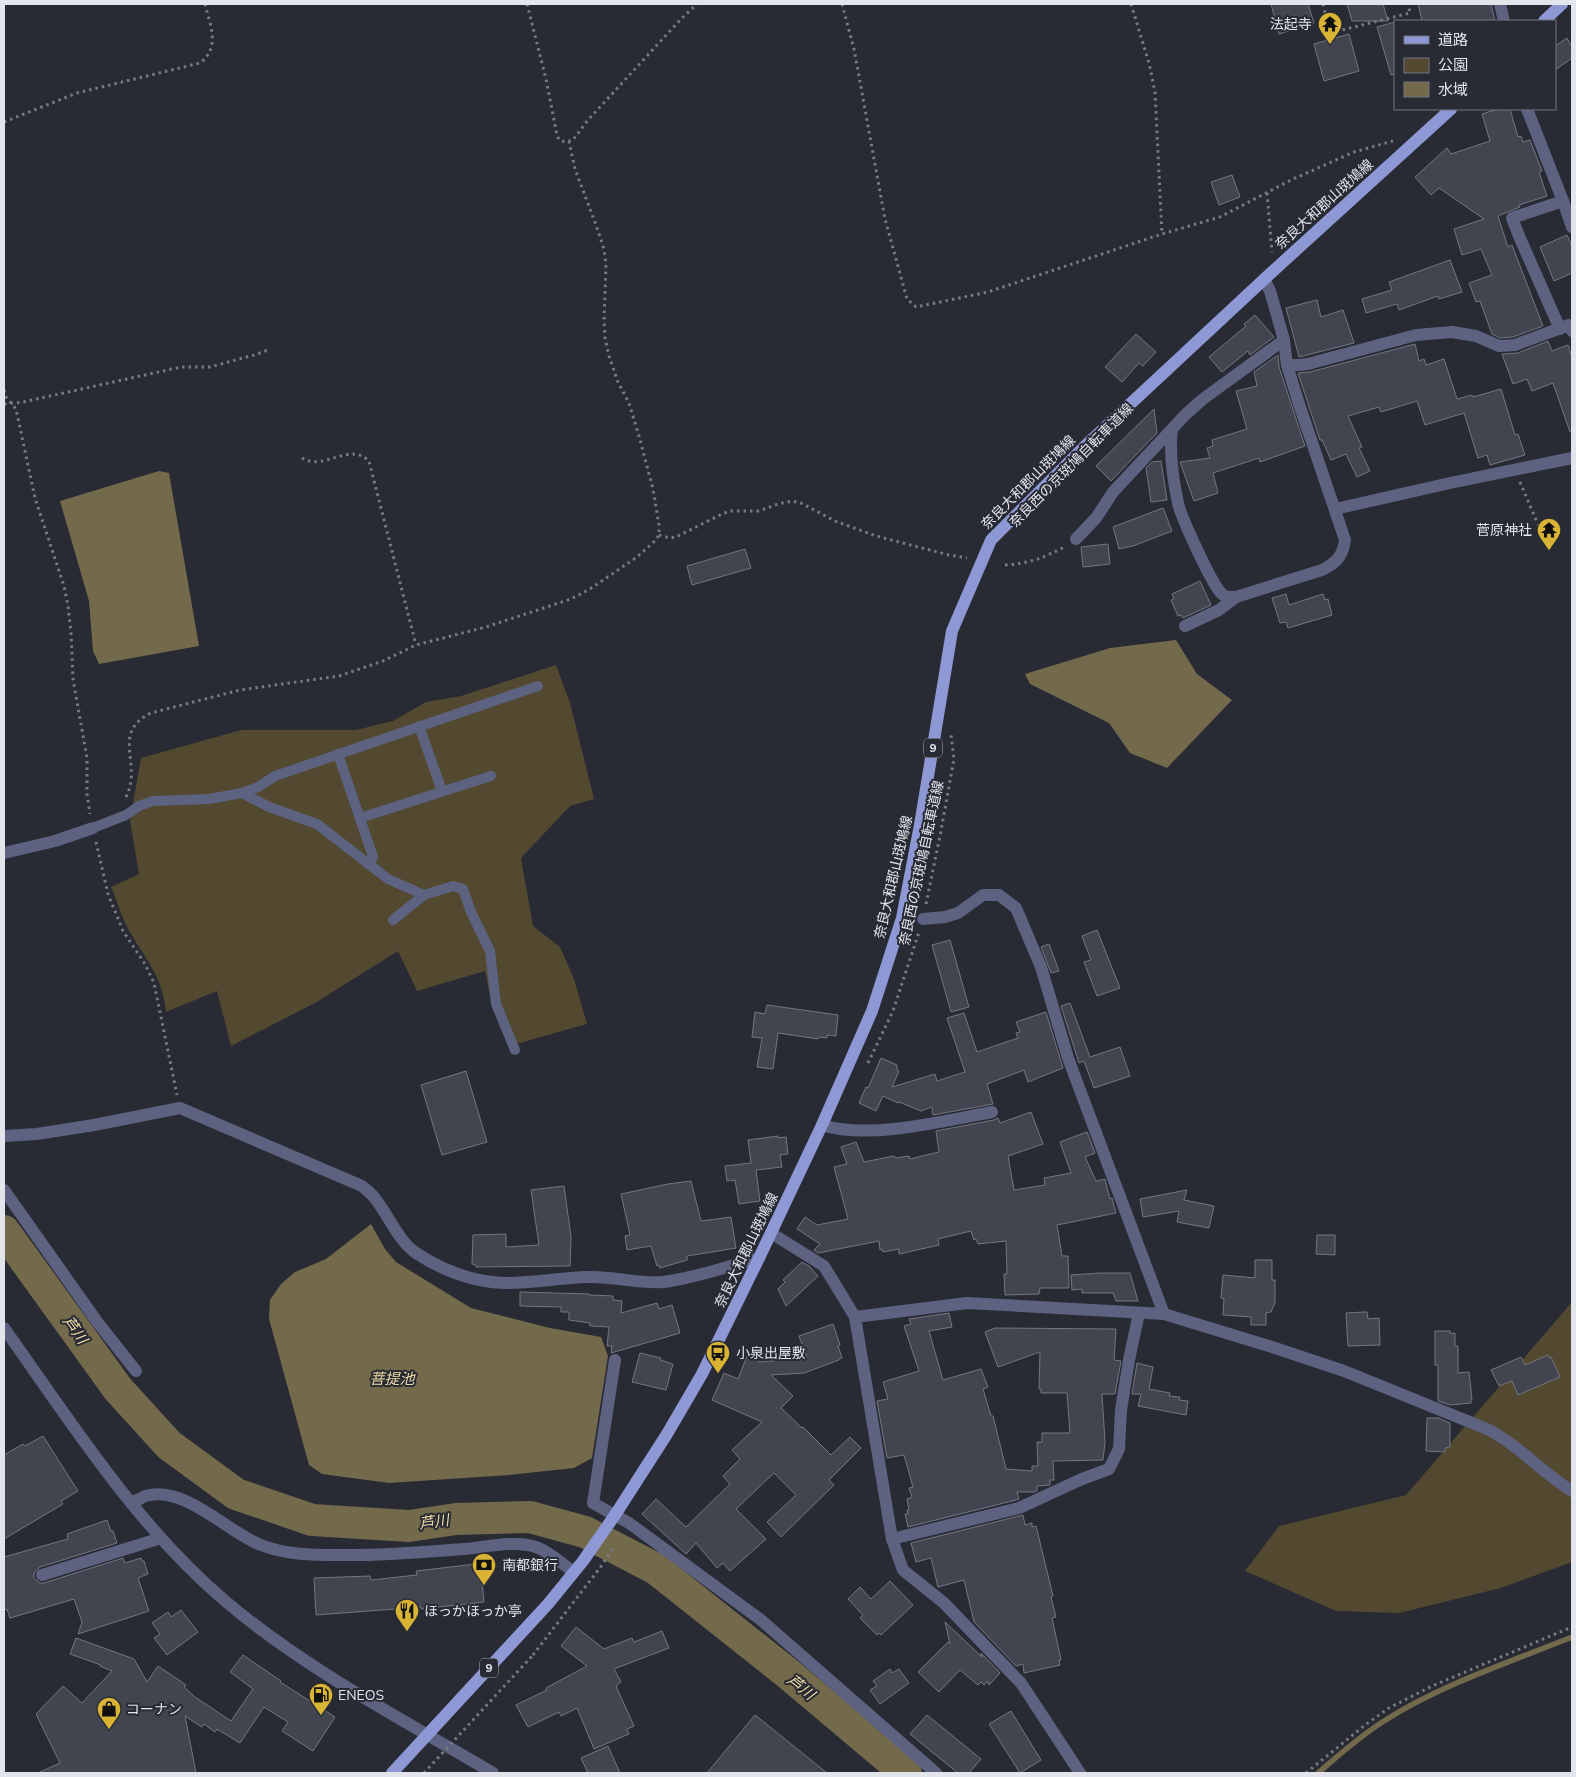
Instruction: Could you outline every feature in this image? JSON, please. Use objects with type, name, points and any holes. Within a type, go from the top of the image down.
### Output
[{"type":"main road","points":[[1545,20],[1562,4]]},
{"type":"main road","name":"奈良大和郡山斑鳩線","points":[[392,1773],[548,1604],[583,1561],[667,1434],[702,1374],[759,1258],[822,1126],[872,1011],[902,918],[920,825],[952,631],[991,540],[1084,447],[1264,279],[1450,110]]},
{"type":"street","points":[[1500,4],[1504,20]]},
{"type":"street","points":[[1527,110],[1572,227]]},
{"type":"street","points":[[1287,365],[1308,364],[1416,335],[1452,332],[1476,336],[1499,346],[1523,343],[1566,330],[1519,236],[1512,218],[1563,201]]},
{"type":"street","points":[[1172,430],[1171,452],[1180,513],[1213,581],[1221,593],[1227,597],[1236,597],[1322,570],[1336,561],[1342,554],[1345,540],[1299,404],[1287,365],[1284,340],[1270,291],[1264,279]]},
{"type":"street","points":[[1076,539],[1096,518],[1113,492],[1202,399],[1284,340]]},
{"type":"street","points":[[1335,509],[1572,458]]},
{"type":"street","points":[[1185,626],[1219,610],[1236,597]]},
{"type":"street","points":[[4,853],[54,841],[93,828]]},
{"type":"street","points":[[923,919],[945,917],[958,913],[983,895],[999,895],[1016,908],[1041,967],[1068,1058],[1164,1314]]},
{"type":"street","points":[[4,1136],[37,1134],[94,1125],[180,1108],[362,1186],[372,1195],[407,1244],[415,1252],[450,1271],[471,1279],[506,1283],[596,1277],[663,1282],[686,1278],[759,1258]]},
{"type":"street","points":[[822,1126],[832,1129],[873,1130],[917,1126],[992,1112]]},
{"type":"street","points":[[4,1190],[98,1323],[136,1371]]},
{"type":"street","points":[[771,1232],[824,1266],[855,1317],[892,1538],[903,1570],[944,1603],[1021,1683],[1080,1773]]},
{"type":"street","points":[[855,1317],[967,1303],[1164,1314],[1272,1347],[1344,1372],[1487,1429],[1504,1437],[1541,1469],[1572,1491]]},
{"type":"street","points":[[892,1538],[1019,1508],[1109,1469],[1119,1449],[1121,1410],[1139,1313]]},
{"type":"street","points":[[4,1328],[132,1503],[161,1538],[198,1576],[254,1625],[309,1664],[493,1773]]},
{"type":"street","points":[[615,1360],[593,1503],[612,1519],[629,1523],[760,1620],[936,1773]]},
{"type":"street","points":[[132,1503],[146,1496],[161,1494],[180,1499],[199,1508],[246,1539],[286,1552],[311,1555],[371,1556],[510,1544],[535,1547],[548,1553],[574,1572]]},
{"type":"street","points":[[42,1575],[161,1538]]},
{"type":"lane","points":[[93,828],[126,815],[152,801],[209,799],[242,793],[258,787],[275,776],[538,686]]},
{"type":"lane","points":[[419,726],[442,791]]},
{"type":"lane","points":[[338,754],[374,857],[368,864]]},
{"type":"lane","points":[[360,818],[491,776]]},
{"type":"lane","points":[[242,793],[269,807],[317,824],[388,879],[424,895]]},
{"type":"lane","points":[[393,920],[424,895],[453,886],[463,889],[471,912],[490,951],[496,1004],[515,1050]]},
{"type":"path","points":[[4,122],[77,94],[200,63],[210,52],[213,38],[205,4]]},
{"type":"path","points":[[527,4],[546,79],[557,135],[559,140],[569,142]]},
{"type":"path","points":[[569,142],[681,19],[697,4]]},
{"type":"path","points":[[842,4],[854,49],[885,219],[907,299],[916,307],[924,307],[988,292],[1162,234],[1220,217],[1291,180],[1354,152],[1394,140],[1423,134]]},
{"type":"path","points":[[1132,4],[1149,63],[1155,92],[1162,234]]},
{"type":"path","points":[[1323,4],[1332,43]]},
{"type":"path","points":[[1330,33],[1410,13],[1408,4]]},
{"type":"path","points":[[113,820],[128,794],[132,781],[129,736],[132,728],[143,717],[240,690],[339,676],[383,661],[416,645],[486,627],[571,599],[590,590],[637,557],[655,541],[659,535],[657,513],[640,436],[629,403],[618,382],[607,347],[604,321],[606,265],[604,249],[575,169],[569,142]]},
{"type":"path","points":[[1267,193],[1272,253]]},
{"type":"path","points":[[4,404],[181,367],[210,367],[254,356],[268,350]]},
{"type":"path","points":[[4,390],[6,397],[16,409],[35,498],[64,586],[71,632],[73,679],[87,758],[87,794],[102,872],[108,894],[123,931],[145,964],[154,983],[180,1108]]},
{"type":"path","points":[[302,458],[314,462],[359,453],[369,461],[416,645]]},
{"type":"path","points":[[1525,494],[1539,527]]},
{"type":"path","points":[[659,535],[670,538],[676,537],[730,511],[759,511],[792,501],[801,503],[835,521],[876,536],[949,555],[968,558]]},
{"type":"path","points":[[1005,565],[1015,565],[1042,558],[1076,539]]},
{"type":"path","name":"奈良西の京斑鳩自転車道線","points":[[893,1011],[923,919],[954,760],[951,730]]},
{"type":"path","points":[[424,1773],[533,1655],[602,1565]]},
{"type":"path","points":[[1306,1773],[1358,1730],[1389,1708],[1432,1686],[1572,1627]]},
{"type":"green space","points":[[556,665],[570,703],[594,799],[570,806],[521,858],[533,926],[560,947],[574,979],[587,1024],[509,1046],[492,1005],[485,971],[417,991],[398,951],[315,1003],[231,1046],[217,991],[166,1012],[158,979],[128,929],[111,887],[139,874],[130,821],[141,758],[241,730],[356,730],[393,721],[426,702],[461,696]]},
{"type":"green space","points":[[1572,1302],[1572,1562],[1501,1588],[1399,1613],[1336,1611],[1245,1571],[1279,1526],[1406,1495]]},
{"type":"water","points":[[159,471],[169,473],[199,646],[99,664],[93,651],[89,601],[60,501]]},
{"type":"water","points":[[1176,640],[1197,674],[1232,700],[1167,768],[1130,753],[1109,723],[1030,684],[1025,674],[1110,648]]},
{"type":"water","name":"菩提池","points":[[371,1224],[385,1249],[396,1262],[471,1308],[550,1328],[601,1337],[608,1356],[592,1458],[574,1468],[509,1475],[389,1483],[322,1474],[309,1465],[269,1319],[270,1300],[281,1284],[295,1272],[326,1259]]},
{"type":"building","points":[[1271,4],[1308,4],[1314,23],[1279,34]]},
{"type":"building","points":[[1347,4],[1383,4],[1388,21],[1352,21]]},
{"type":"building","points":[[1418,4],[1491,4],[1495,20],[1422,20]]},
{"type":"building","points":[[1394,22],[1394,74],[1391,75],[1377,27]]},
{"type":"building","points":[[1349,34],[1359,71],[1324,81],[1314,44]]},
{"type":"building","points":[[1567,38],[1572,47],[1572,58],[1556,69],[1556,45]]},
{"type":"building","points":[[1495,110],[1510,110],[1518,137],[1521,136],[1523,142],[1530,140],[1542,171],[1539,172],[1547,196],[1519,205],[1520,207],[1498,216],[1508,247],[1512,245],[1543,326],[1513,337],[1500,338],[1492,334],[1480,301],[1476,302],[1469,283],[1492,275],[1481,249],[1462,255],[1454,229],[1484,219],[1439,188],[1431,195],[1415,177],[1447,148],[1451,154],[1490,141],[1482,114]]},
{"type":"building","points":[[1232,175],[1240,197],[1219,205],[1211,182]]},
{"type":"building","points":[[1567,235],[1572,246],[1572,273],[1554,281],[1540,247]]},
{"type":"building","points":[[1450,260],[1462,292],[1439,299],[1438,296],[1399,310],[1397,304],[1366,313],[1362,299],[1392,290],[1389,282]]},
{"type":"building","points":[[1317,300],[1321,317],[1343,310],[1354,343],[1299,357],[1286,308]]},
{"type":"building","points":[[1255,315],[1274,337],[1250,355],[1248,351],[1222,372],[1209,357],[1246,326],[1244,324]]},
{"type":"building","points":[[1136,334],[1156,352],[1143,366],[1139,363],[1122,382],[1105,367]]},
{"type":"building","points":[[1548,341],[1552,351],[1568,345],[1572,357],[1572,432],[1570,432],[1553,383],[1532,391],[1527,379],[1513,384],[1502,354],[1518,353]]},
{"type":"building","points":[[1415,344],[1419,361],[1424,359],[1426,365],[1444,359],[1457,399],[1472,395],[1473,397],[1501,389],[1515,435],[1518,434],[1525,455],[1490,465],[1487,455],[1478,458],[1464,413],[1425,425],[1417,401],[1381,412],[1379,407],[1348,416],[1362,447],[1359,448],[1370,471],[1357,477],[1346,454],[1331,460],[1322,440],[1320,440],[1298,373],[1310,372]]},
{"type":"building","points":[[1278,355],[1279,367],[1305,446],[1260,462],[1259,458],[1213,473],[1218,493],[1194,501],[1180,462],[1210,458],[1207,448],[1213,446],[1212,440],[1247,429],[1236,391],[1257,386],[1254,372]]},
{"type":"building","points":[[1154,409],[1157,433],[1111,481],[1096,466]]},
{"type":"building","points":[[1161,461],[1167,500],[1151,502],[1146,468],[1152,462]]},
{"type":"building","points":[[1163,508],[1172,531],[1133,546],[1119,549],[1113,527]]},
{"type":"building","points":[[1108,544],[1110,564],[1083,567],[1081,547]]},
{"type":"building","points":[[745,549],[751,568],[692,585],[687,566]]},
{"type":"building","points":[[1200,581],[1211,605],[1183,618],[1181,615],[1178,616],[1171,600],[1174,599],[1172,594]]},
{"type":"building","points":[[1286,594],[1289,605],[1323,594],[1325,600],[1328,599],[1332,615],[1288,628],[1286,622],[1280,623],[1272,598]]},
{"type":"building","points":[[1097,930],[1120,988],[1097,996],[1084,962],[1091,960],[1082,936]]},
{"type":"building","points":[[950,940],[969,1007],[951,1012],[932,945]]},
{"type":"building","points":[[1049,944],[1059,971],[1051,973],[1041,947]]},
{"type":"building","points":[[1070,1003],[1090,1057],[1120,1047],[1130,1076],[1094,1088],[1084,1061],[1079,1063],[1061,1006]]},
{"type":"building","points":[[767,1005],[838,1015],[836,1036],[827,1035],[827,1038],[819,1037],[818,1039],[778,1033],[773,1069],[757,1067],[762,1038],[752,1037],[755,1012],[765,1014]]},
{"type":"building","points":[[1046,1012],[1063,1068],[1028,1082],[1024,1070],[987,1084],[993,1104],[933,1115],[932,1107],[921,1111],[883,1096],[876,1111],[859,1103],[881,1058],[897,1065],[897,1070],[899,1071],[892,1087],[935,1074],[937,1081],[965,1072],[947,1018],[964,1013],[977,1052],[1018,1038],[1016,1033],[1020,1032],[1016,1022]]},
{"type":"building","points":[[466,1071],[487,1142],[442,1155],[421,1085]]},
{"type":"building","points":[[1031,1112],[1043,1144],[1008,1156],[1014,1190],[1045,1185],[1044,1178],[1071,1173],[1060,1142],[1087,1132],[1095,1153],[1085,1157],[1096,1181],[1105,1179],[1116,1213],[1057,1225],[1062,1256],[1068,1256],[1069,1288],[1040,1288],[1039,1294],[1005,1295],[1004,1274],[1007,1274],[1006,1241],[978,1244],[976,1239],[974,1240],[971,1231],[938,1239],[939,1245],[899,1254],[899,1249],[883,1252],[882,1249],[880,1250],[879,1241],[818,1253],[814,1250],[820,1244],[797,1229],[805,1217],[817,1225],[848,1219],[834,1167],[847,1164],[841,1147],[856,1142],[864,1162],[894,1156],[895,1158],[909,1156],[910,1159],[939,1152],[936,1131],[998,1118],[1000,1123]]},
{"type":"building","points":[[778,1136],[778,1138],[786,1137],[788,1154],[780,1155],[782,1167],[756,1170],[760,1201],[739,1204],[735,1180],[727,1181],[725,1166],[751,1163],[748,1140]]},
{"type":"building","points":[[691,1181],[701,1221],[731,1217],[736,1248],[687,1256],[687,1260],[660,1268],[659,1265],[657,1266],[651,1246],[627,1250],[625,1236],[630,1235],[621,1194]]},
{"type":"building","points":[[564,1186],[571,1237],[570,1266],[476,1267],[476,1265],[472,1264],[473,1235],[506,1234],[506,1247],[539,1245],[531,1190]]},
{"type":"building","points":[[1187,1190],[1184,1200],[1214,1206],[1209,1228],[1177,1222],[1179,1211],[1143,1217],[1140,1199]]},
{"type":"building","points":[[1317,1235],[1335,1235],[1335,1255],[1316,1254]]},
{"type":"building","points":[[1255,1260],[1272,1260],[1272,1280],[1275,1280],[1275,1303],[1271,1312],[1266,1313],[1266,1325],[1251,1325],[1251,1317],[1223,1315],[1224,1299],[1221,1298],[1223,1275],[1255,1278]]},
{"type":"building","points":[[802,1262],[809,1266],[818,1276],[786,1306],[778,1289],[785,1282],[783,1280]]},
{"type":"building","points":[[1130,1273],[1138,1301],[1116,1301],[1113,1293],[1082,1293],[1082,1289],[1072,1290],[1071,1275]]},
{"type":"building","points":[[520,1292],[613,1296],[613,1300],[622,1301],[621,1313],[657,1303],[659,1309],[672,1305],[680,1333],[611,1353],[612,1346],[607,1346],[609,1327],[590,1326],[590,1323],[569,1320],[569,1312],[561,1312],[561,1307],[520,1306]]},
{"type":"building","points":[[1367,1312],[1368,1319],[1379,1318],[1380,1345],[1348,1346],[1346,1313]]},
{"type":"building","points":[[949,1313],[952,1327],[929,1331],[943,1380],[981,1369],[988,1387],[983,1389],[991,1416],[993,1416],[1006,1469],[1032,1471],[1032,1466],[1038,1466],[1037,1442],[1042,1442],[1042,1433],[1070,1433],[1067,1393],[1041,1393],[1041,1389],[1039,1389],[1040,1352],[998,1367],[985,1332],[995,1328],[1116,1329],[1114,1360],[1121,1361],[1115,1394],[1102,1394],[1105,1442],[1103,1460],[1053,1461],[1054,1480],[1050,1480],[1050,1485],[1037,1486],[1037,1491],[1017,1492],[1019,1499],[1016,1500],[908,1527],[905,1514],[908,1514],[907,1510],[909,1510],[907,1499],[912,1497],[909,1488],[913,1487],[904,1455],[887,1458],[877,1401],[888,1399],[883,1382],[919,1371],[904,1326],[911,1324],[909,1319]]},
{"type":"building","points":[[833,1324],[842,1358],[804,1373],[771,1375],[793,1396],[781,1408],[831,1455],[850,1437],[861,1448],[829,1480],[834,1485],[781,1537],[767,1522],[796,1495],[774,1473],[736,1509],[766,1539],[730,1571],[723,1563],[717,1568],[696,1543],[686,1554],[642,1514],[656,1499],[686,1527],[730,1484],[723,1476],[740,1459],[732,1450],[762,1422],[712,1400],[724,1373],[738,1379],[747,1356],[760,1362],[807,1358],[799,1336]]},
{"type":"building","points":[[1435,1331],[1455,1333],[1455,1346],[1458,1346],[1458,1373],[1469,1372],[1471,1403],[1450,1405],[1438,1401],[1438,1365],[1435,1365]]},
{"type":"building","points":[[640,1353],[661,1358],[660,1360],[673,1364],[666,1390],[632,1382]]},
{"type":"building","points":[[1548,1355],[1549,1358],[1551,1357],[1560,1377],[1518,1395],[1512,1381],[1499,1386],[1491,1370],[1521,1357],[1525,1365]]},
{"type":"building","points":[[1137,1363],[1153,1367],[1149,1389],[1170,1393],[1169,1396],[1180,1397],[1179,1400],[1188,1401],[1186,1415],[1138,1406],[1141,1394],[1132,1394]]},
{"type":"building","points":[[1427,1418],[1438,1418],[1450,1423],[1450,1447],[1445,1448],[1445,1452],[1426,1451]]},
{"type":"building","points":[[43,1436],[78,1491],[61,1501],[63,1504],[4,1539],[4,1455],[23,1444],[25,1446]]},
{"type":"building","points":[[1023,1515],[1025,1525],[1032,1523],[1032,1527],[1036,1526],[1053,1596],[1051,1597],[1056,1617],[1052,1618],[1061,1660],[1059,1660],[1060,1665],[1024,1673],[1023,1664],[1016,1666],[974,1622],[964,1580],[938,1587],[931,1558],[916,1562],[911,1543]]},
{"type":"building","points":[[107,1520],[117,1543],[40,1567],[34,1573],[34,1578],[40,1583],[44,1583],[123,1558],[125,1563],[141,1558],[144,1561],[148,1574],[138,1578],[149,1611],[78,1634],[82,1622],[74,1599],[10,1618],[7,1609],[4,1610],[4,1557],[68,1539],[67,1534]]},
{"type":"building","points":[[476,1564],[478,1580],[482,1580],[484,1602],[421,1609],[421,1607],[316,1615],[314,1578],[370,1576],[371,1580],[417,1575],[416,1571]]},
{"type":"building","points":[[890,1581],[913,1605],[881,1635],[879,1633],[877,1635],[860,1618],[863,1615],[848,1599],[860,1587],[871,1599]]},
{"type":"building","points":[[181,1610],[198,1632],[167,1655],[154,1638],[160,1634],[152,1623],[168,1612],[171,1617]]},
{"type":"building","points":[[945,1622],[982,1657],[981,1653],[1000,1673],[989,1685],[988,1681],[984,1685],[981,1682],[978,1685],[960,1670],[939,1692],[918,1672],[948,1642],[950,1644]]},
{"type":"building","points":[[576,1627],[604,1649],[632,1638],[634,1642],[662,1631],[669,1648],[614,1669],[621,1682],[616,1686],[634,1726],[627,1729],[629,1734],[594,1749],[577,1708],[561,1716],[559,1712],[528,1727],[516,1705],[547,1690],[546,1688],[587,1666],[561,1646]]},
{"type":"building","points":[[76,1638],[134,1659],[147,1682],[158,1666],[186,1685],[184,1687],[195,1697],[231,1721],[253,1689],[230,1672],[243,1655],[280,1682],[335,1717],[313,1751],[282,1731],[288,1722],[264,1707],[240,1743],[217,1729],[215,1732],[204,1724],[202,1727],[185,1716],[196,1773],[38,1773],[60,1763],[36,1714],[63,1686],[82,1703],[112,1671],[70,1654]]},
{"type":"building","points":[[890,1669],[892,1673],[899,1669],[909,1683],[880,1704],[870,1690],[877,1686],[873,1681]]},
{"type":"building","points":[[1011,1711],[1041,1760],[1020,1773],[989,1724]]},
{"type":"building","points":[[755,1715],[827,1773],[707,1773]]},
{"type":"building","points":[[927,1715],[981,1759],[969,1773],[958,1773],[910,1734]]},
{"type":"building","points":[[608,1746],[620,1773],[588,1773],[581,1758]]},
{"type":"waterway","name":"芦川","points":[[4,1231],[118,1389],[169,1445],[236,1494],[312,1520],[409,1526],[456,1519],[530,1517],[585,1532],[656,1569],[786,1672],[906,1773]]},
{"type":"waterway","points":[[1318,1773],[1384,1721],[1428,1696],[1572,1637]]},
{"type":"place","name":"法起寺","points":[[1330,45]]},
{"type":"place","name":"菅原神社","points":[[1549,551]]},
{"type":"place","name":"小泉出屋敷","points":[[718,1374]]},
{"type":"place","name":"南都銀行","points":[[484,1586]]},
{"type":"place","name":"ほっかほっか亭","points":[[407,1632]]},
{"type":"place","name":"ENEOS","points":[[321,1716]]},
{"type":"place","name":"コーナン","points":[[109,1730]]}]
